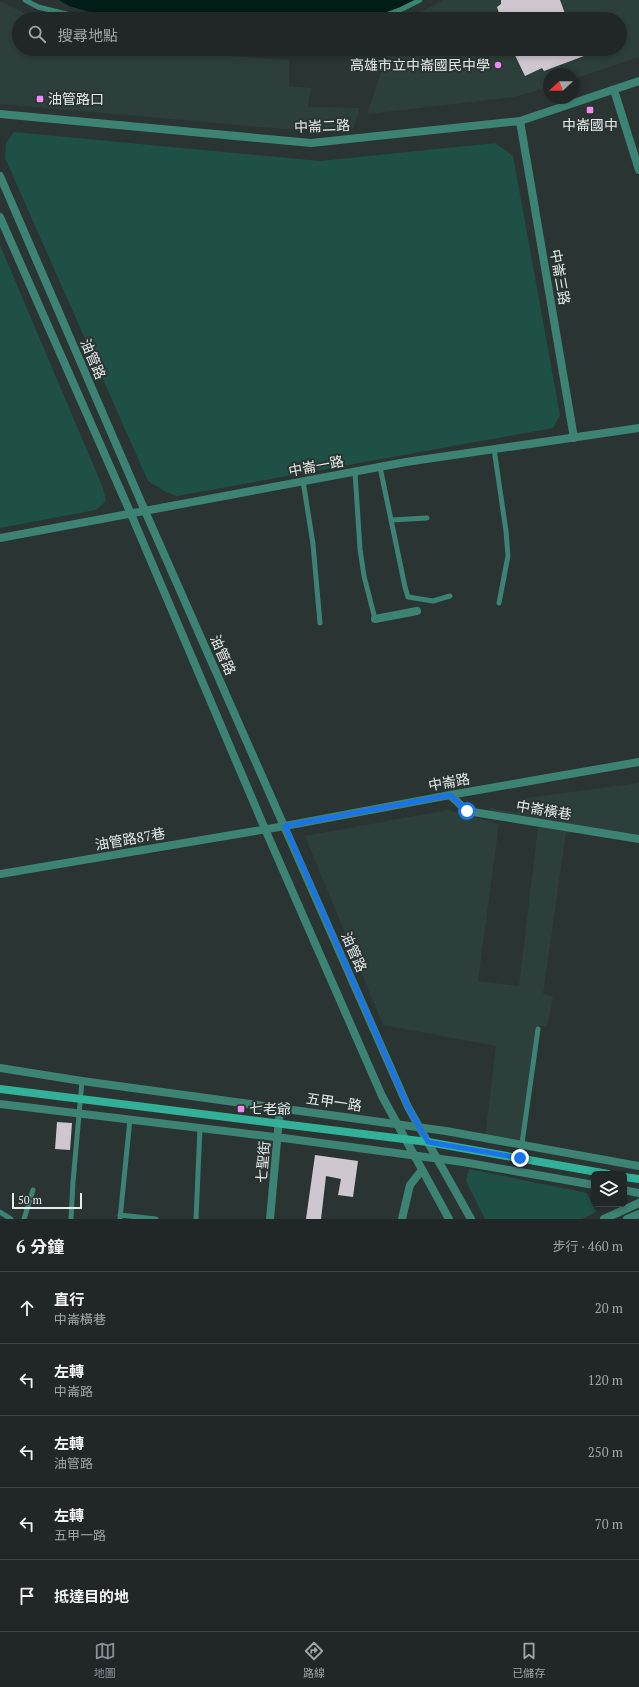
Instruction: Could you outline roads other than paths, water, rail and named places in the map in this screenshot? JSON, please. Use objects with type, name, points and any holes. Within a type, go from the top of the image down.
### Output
[{"type":"main road","name":"五甲一路","points":[[0,1089],[428,1142],[592,1171]]},
{"type":"main road","points":[[627,1178],[639,1180]]},
{"type":"street","name":"中崙二路","points":[[0,114],[311,142],[520,121],[639,81]]},
{"type":"street","points":[[614,90],[639,170]]},
{"type":"street","name":"中崙三路","points":[[520,121],[574,438]]},
{"type":"street","name":"油管路","points":[[0,176],[145,511],[408,1107],[471,1219]]},
{"type":"street","name":"油管路","points":[[0,217],[131,514],[265,829],[382,1096],[449,1219]]},
{"type":"street","name":"中崙一路","points":[[0,538],[380,467],[639,428]]},
{"type":"street","points":[[376,619],[417,611]]},
{"type":"street","name":"中崙路","points":[[265,829],[639,762]]},
{"type":"street","name":"中崙橫巷","points":[[450,795],[467,811],[639,839]]},
{"type":"street","name":"油管路87巷","points":[[0,874],[265,829]]},
{"type":"street","name":"五甲一路","points":[[0,1068],[82,1081],[419,1127],[639,1166]]},
{"type":"street","points":[[0,1104],[130,1119],[462,1162],[591,1184]]},
{"type":"street","name":"七聖街","points":[[270,1219],[280,1108]]},
{"type":"street","points":[[402,1219],[410,1185],[422,1170]]},
{"type":"street","points":[[627,1191],[639,1193]]},
{"type":"street","points":[[604,1219],[639,1203]]},
{"type":"street","points":[[627,1219],[639,1214]]},
{"type":"lane","points":[[25,0],[38,7],[58,12]]},
{"type":"lane","points":[[394,12],[420,0]]},
{"type":"lane","points":[[494,449],[506,530],[508,556],[499,602]]},
{"type":"lane","points":[[380,467],[404,587],[408,597],[433,601],[450,596]]},
{"type":"lane","points":[[356,472],[360,549],[364,576],[376,619]]},
{"type":"lane","points":[[303,481],[312,544],[320,623]]},
{"type":"lane","points":[[391,520],[427,518]]},
{"type":"lane","points":[[520,1158],[538,1029]]},
{"type":"lane","points":[[71,1219],[82,1081]]},
{"type":"lane","points":[[130,1119],[120,1217],[156,1219]]},
{"type":"lane","points":[[196,1219],[200,1128]]},
{"type":"lane","points":[[24,1219],[33,1190]]},
{"type":"lane","points":[[0,1212],[11,1219]]},
{"type":"place","name":"高雄市立中崙國民中學","points":[[498,65]]},
{"type":"place","name":"油管路口","points":[[40,99]]},
{"type":"place","name":"中崙國中","points":[[590,110]]},
{"type":"place","name":"七老爺","points":[[241,1109]]}]
